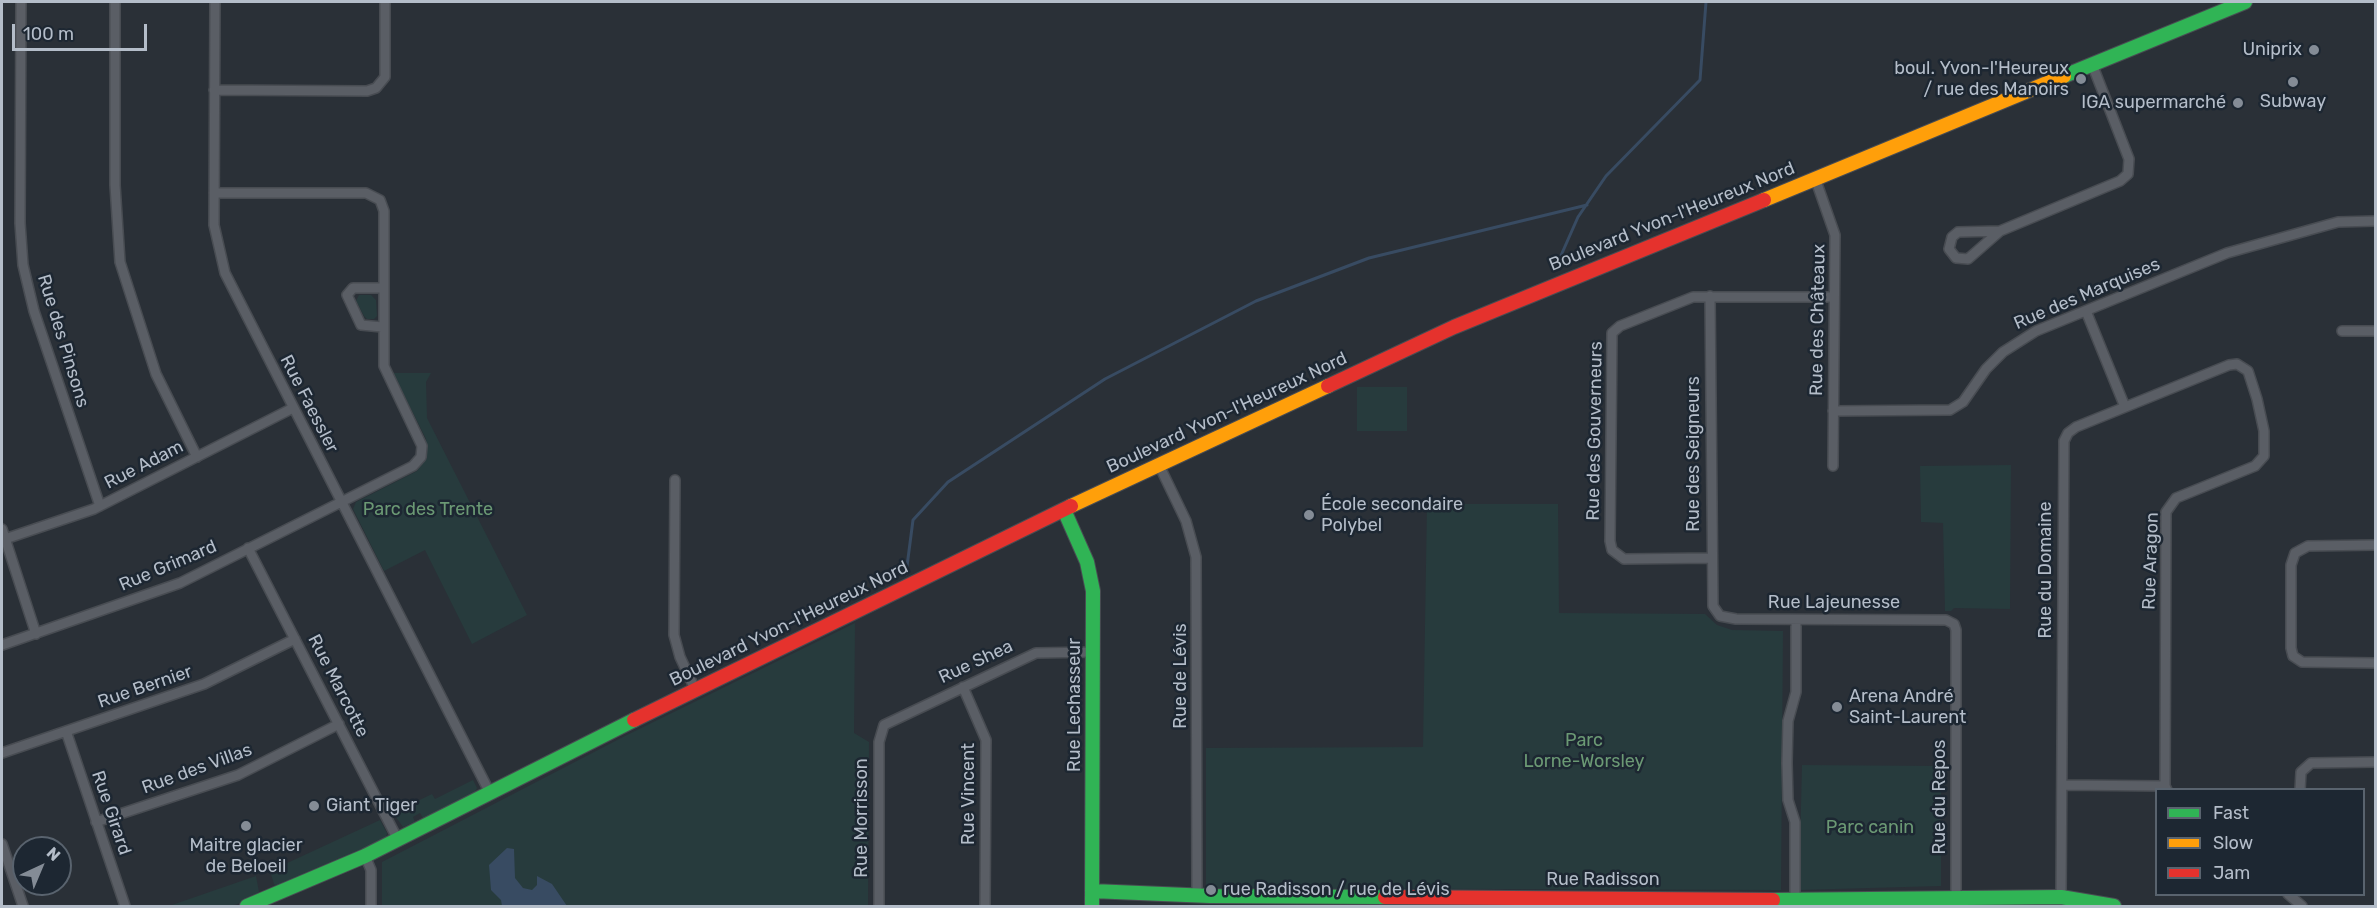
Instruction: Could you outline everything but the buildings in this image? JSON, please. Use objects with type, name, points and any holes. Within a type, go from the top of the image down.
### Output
[{"type":"street","name":"Rue des Pinsons","points":[[21,2],[20,229],[23,265],[34,311],[100,506]]},
{"type":"street","points":[[115,2],[115,185],[120,262],[156,374],[197,457]]},
{"type":"street","name":"Rue Faessler","points":[[215,2],[214,193],[216,244],[225,273],[490,793]]},
{"type":"street","points":[[214,90],[368,91],[376,88],[385,77],[385,2]]},
{"type":"street","name":"Boulevard Yvon-l'Heureux Nord","points":[[251,906],[398,840],[695,689],[861,611],[1064,510],[1465,322],[2246,2]]},
{"type":"street","points":[[2000,231],[1958,232],[1952,237],[1949,249],[1956,258],[1968,259],[2000,231],[2120,181],[2128,174],[2129,159],[2092,64]]},
{"type":"street","name":"Rue des Châteaux","points":[[1815,178],[1834,229],[1833,466]]},
{"type":"street","points":[[214,193],[366,193],[375,196],[384,208],[383,288],[382,327],[361,325],[347,295],[353,288],[383,288]]},
{"type":"street","name":"Rue des Marquises","points":[[1833,411],[1950,410],[1963,402],[1986,369],[2011,345],[2036,331],[2227,253],[2338,222],[2376,221]]},
{"type":"street","name":"Rue des Gouverneurs","points":[[1711,558],[1624,559],[1614,553],[1610,542],[1611,335],[1618,327],[1683,300],[1710,296],[1834,297]]},
{"type":"street","name":"Rue des Seigneurs","points":[[1710,296],[1711,558],[1712,600],[1716,611]]},
{"type":"street","points":[[2085,311],[2125,407]]},
{"type":"street","name":"Rue Grimard","points":[[2,645],[167,589],[413,465],[422,454],[420,441],[385,370],[382,327]]},
{"type":"street","points":[[2342,331],[2376,331]]},
{"type":"street","name":"Rue du Domaine","points":[[2061,897],[2063,444],[2066,435],[2073,428],[2229,365],[2242,366]]},
{"type":"street","name":"Rue Aragon","points":[[2166,788],[2166,513],[2176,498],[2257,465],[2264,456],[2260,408],[2248,371],[2242,366]]},
{"type":"street","name":"Rue Adam","points":[[5,539],[100,506],[292,408]]},
{"type":"street","name":"Rue de Lévis","points":[[1159,465],[1186,521],[1196,557],[1197,894]]},
{"type":"street","points":[[675,480],[674,635],[678,651],[695,689]]},
{"type":"street","name":"Rue Lechasseur","points":[[1064,510],[1083,550],[1091,578],[1094,652],[1092,906]]},
{"type":"street","points":[[2,529],[36,634]]},
{"type":"street","points":[[2376,545],[2308,546],[2297,551],[2291,565],[2291,648],[2295,658],[2302,662],[2376,663]]},
{"type":"street","name":"Rue Marcotte","points":[[248,548],[398,840]]},
{"type":"street","name":"Rue Lajeunesse","points":[[1716,611],[1723,617],[1731,619],[1946,620],[1954,624]]},
{"type":"street","points":[[1795,899],[1795,822],[1788,800],[1787,763],[1788,721],[1796,692],[1796,620]]},
{"type":"street","name":"Rue du Repos","points":[[1954,624],[1956,630],[1956,898]]},
{"type":"street","name":"Rue Bernier","points":[[2,753],[204,684],[295,639]]},
{"type":"street","name":"Rue Shea","points":[[881,730],[890,722],[1039,652],[1094,652]]},
{"type":"street","name":"Rue Vincent","points":[[963,687],[986,740],[985,906]]},
{"type":"street","name":"Rue des Villas","points":[[96,822],[238,775],[339,724]]},
{"type":"street","name":"Rue Morrisson","points":[[879,906],[881,730]]},
{"type":"street","name":"Rue Girard","points":[[66,731],[125,906]]},
{"type":"street","points":[[2300,788],[2301,772],[2310,763],[2376,762]]},
{"type":"street","points":[[2062,785],[2166,788]]},
{"type":"street","points":[[2,849],[23,906]]},
{"type":"street","points":[[365,856],[371,870],[371,906]]},
{"type":"street","name":"Rue Radisson","points":[[1092,891],[1720,903],[1795,899],[2061,897],[2114,906]]},
{"type":"street","points":[[2290,896],[2302,906]]},
{"type":"green space","points":[[359,295],[371,295],[376,300],[377,316],[374,319],[367,319],[364,316],[356,301]]},
{"type":"green space","name":"Parc des Trente","points":[[393,373],[431,373],[426,382],[427,418],[527,615],[472,644],[425,550],[384,571],[353,509],[356,502],[417,471],[427,458],[426,439]]},
{"type":"green space","points":[[1357,387],[1407,387],[1407,431],[1357,431]]},
{"type":"green space","points":[[2011,465],[2010,609],[1954,608],[1951,611],[1945,611],[1943,523],[1921,522],[1920,466]]},
{"type":"green space","name":"Parc Lorne-Worsley","points":[[1427,504],[1558,504],[1559,613],[1705,614],[1717,625],[1732,630],[1783,631],[1781,890],[1206,888],[1206,748],[1423,747]]},
{"type":"green space","points":[[855,623],[854,733],[869,742],[868,906],[382,906],[382,862],[625,736]]},
{"type":"green space","name":"Parc canin","points":[[1802,765],[1941,766],[1941,886],[1799,890]]},
{"type":"green space","points":[[473,780],[477,788],[474,794],[424,820],[420,813],[413,817],[415,822],[403,827],[393,813],[432,794],[435,799]]},
{"type":"green space","points":[[380,820],[387,833],[386,838],[336,864],[277,886],[274,884],[270,871]]},
{"type":"green space","points":[[256,876],[259,892],[241,903],[230,906],[169,906]]},
{"type":"water","points":[[507,848],[514,849],[515,878],[523,888],[532,890],[537,885],[537,876],[552,884],[567,906],[502,906],[501,900],[491,890],[489,865]]},
{"type":"waterway","points":[[1555,269],[1578,217],[1606,176],[1700,80],[1706,2]]},
{"type":"waterway","points":[[906,574],[913,520],[948,482],[1105,379],[1256,301],[1369,258],[1587,205]]},
{"type":"traffic: fast","points":[[2064,76],[2245,2]]},
{"type":"traffic: fast","points":[[1064,510],[1087,562],[1093,591],[1092,906]]},
{"type":"traffic: fast","points":[[247,906],[365,856],[634,720]]},
{"type":"traffic: fast","points":[[1092,891],[1210,896],[1385,897]]},
{"type":"traffic: fast","points":[[1773,900],[2061,897],[2114,906]]},
{"type":"traffic: slow","points":[[1764,200],[2064,76]]},
{"type":"traffic: slow","points":[[1071,506],[1328,386]]},
{"type":"traffic: jam","points":[[1328,386],[1454,327],[1764,200]]},
{"type":"traffic: jam","points":[[634,720],[1071,506]]},
{"type":"traffic: jam","points":[[1385,897],[1773,900]]},
{"type":"place","name":"Uniprix","points":[[2314,50]]},
{"type":"place","name":"boul. Yvon-l'Heureux / rue des Manoirs","points":[[2081,79]]},
{"type":"place","name":"Subway","points":[[2293,82]]},
{"type":"place","name":"IGA supermarché","points":[[2238,103]]},
{"type":"place","name":"École secondaire Polybel","points":[[1309,515]]},
{"type":"place","name":"Arena André Saint-Laurent","points":[[1837,707]]},
{"type":"place","name":"Giant Tiger","points":[[314,806]]},
{"type":"place","name":"Maitre glacier de Beloeil","points":[[246,826]]},
{"type":"place","name":"rue Radisson / rue de Lévis","points":[[1211,890]]}]
